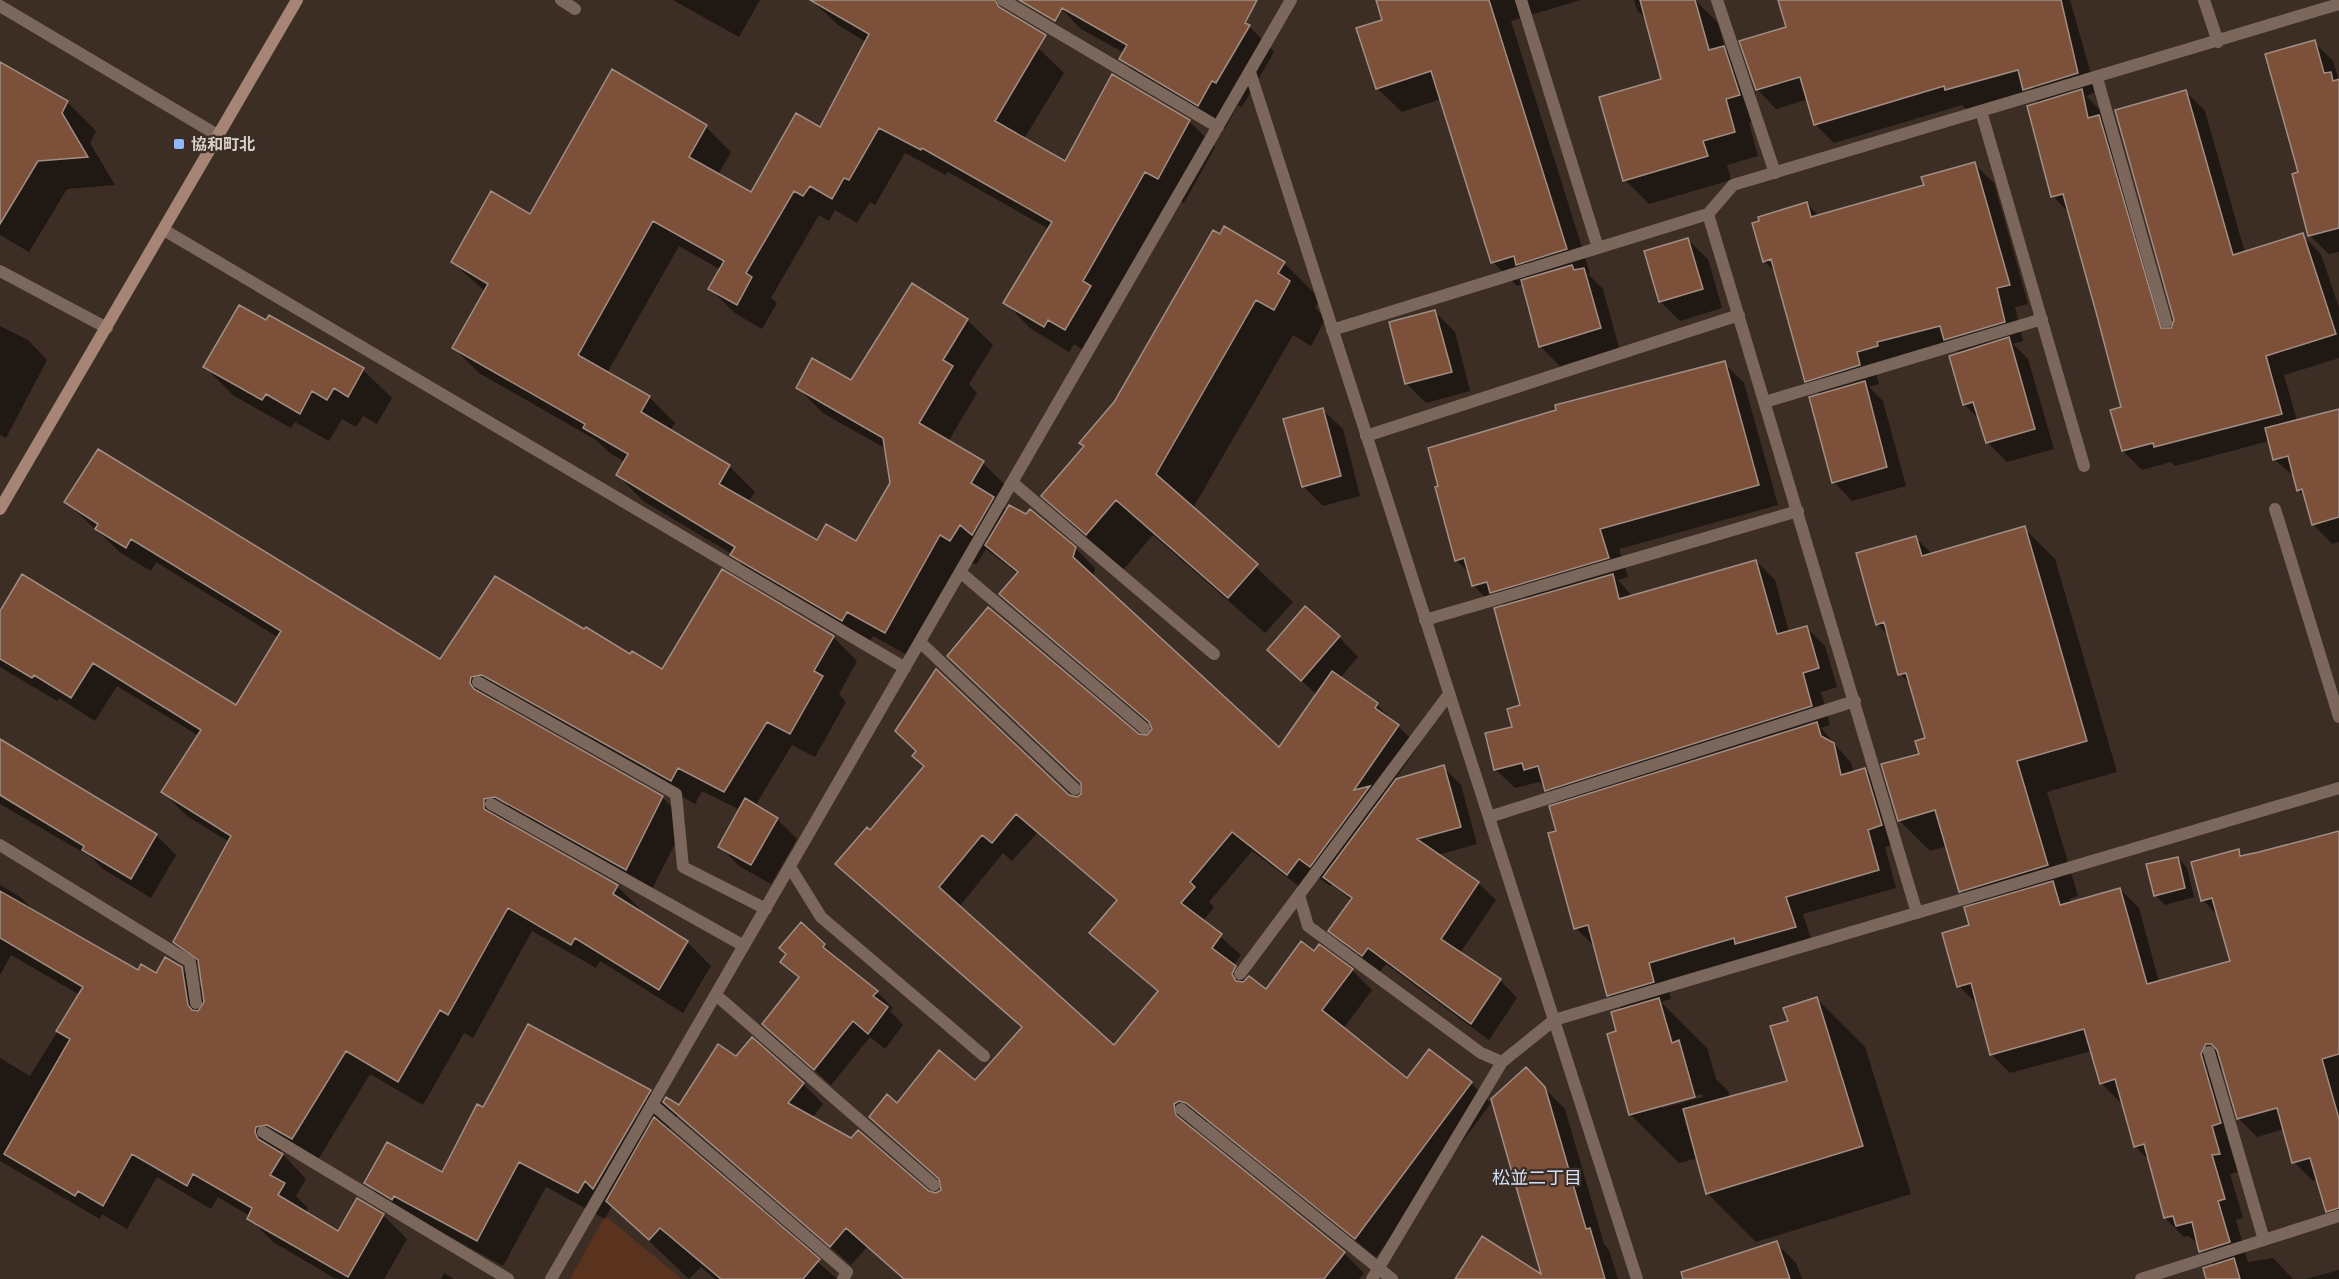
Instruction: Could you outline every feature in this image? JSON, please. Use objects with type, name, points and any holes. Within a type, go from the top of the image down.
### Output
[{"type":"street","points":[[0,509],[297,0]]},
{"type":"street","points":[[561,0],[575,9]]},
{"type":"street","points":[[1003,0],[1218,127]]},
{"type":"street","points":[[551,1279],[1291,0]]},
{"type":"street","points":[[1521,0],[1598,248]]},
{"type":"street","points":[[1717,0],[1775,172]]},
{"type":"street","points":[[2204,0],[2218,42]]},
{"type":"street","points":[[1332,330],[1708,214],[1733,185],[2339,4]]},
{"type":"street","points":[[0,6],[219,136]]},
{"type":"street","points":[[1250,72],[1637,1279]]},
{"type":"street","points":[[2097,78],[2166,322]]},
{"type":"street","points":[[1981,111],[2084,466]]},
{"type":"street","points":[[1708,214],[1917,913]]},
{"type":"street","points":[[164,231],[905,668]]},
{"type":"street","points":[[0,271],[107,328]]},
{"type":"street","points":[[1365,436],[1739,315]]},
{"type":"street","points":[[1766,402],[2042,319]]},
{"type":"street","points":[[1013,483],[1214,654]]},
{"type":"street","points":[[2275,509],[2339,717]]},
{"type":"street","points":[[1425,620],[1798,511]]},
{"type":"street","points":[[960,572],[1144,728]]},
{"type":"street","points":[[920,642],[1075,789]]},
{"type":"street","points":[[478,682],[676,794],[683,867],[766,909]]},
{"type":"street","points":[[1240,974],[1449,694]]},
{"type":"street","points":[[1489,818],[1855,701]]},
{"type":"street","points":[[1375,1273],[1502,1062],[1554,1020],[2339,788]]},
{"type":"street","points":[[491,804],[744,946]]},
{"type":"street","points":[[0,845],[190,962],[196,1003]]},
{"type":"street","points":[[790,867],[820,917],[984,1056]]},
{"type":"street","points":[[1299,895],[1308,926],[1481,1053],[1502,1062]]},
{"type":"street","points":[[716,995],[934,1185]]},
{"type":"street","points":[[2209,1052],[2264,1240]]},
{"type":"street","points":[[652,1104],[847,1272],[843,1279]]},
{"type":"street","points":[[1181,1109],[1375,1273],[1392,1279]]},
{"type":"street","points":[[263,1132],[508,1279]]},
{"type":"street","points":[[2141,1279],[2167,1275],[2339,1216]]},
{"type":"shaded area","points":[[605,1216],[682,1279],[570,1279]]},
{"type":"building","points":[[810,0],[995,0],[999,7],[1046,35],[995,121],[1065,161],[1112,74],[1190,120],[1158,179],[1145,172],[1083,281],[1091,286],[1065,330],[1048,320],[1044,327],[1003,303],[1052,222],[922,148],[921,150],[879,128],[849,180],[844,178],[832,199],[810,186],[803,196],[794,191],[746,273],[752,277],[737,305],[708,289],[724,261],[653,221],[578,355],[650,396],[641,412],[730,465],[719,484],[817,540],[826,524],[856,541],[890,483],[883,438],[796,388],[812,358],[851,380],[912,283],[968,319],[943,360],[953,366],[919,423],[984,461],[971,483],[994,497],[972,535],[960,525],[950,541],[940,535],[885,633],[847,612],[842,621],[730,555],[735,547],[616,475],[628,454],[583,428],[585,424],[452,348],[488,284],[451,262],[491,191],[530,214],[612,69],[707,125],[689,157],[751,192],[796,113],[820,127],[869,34]]},
{"type":"building","points":[[1019,0],[1257,0],[1245,23],[1250,25],[1216,83],[1212,81],[1198,106],[1119,59],[1127,45],[1062,8],[1055,21]]},
{"type":"building","points":[[1376,0],[1489,0],[1567,249],[1516,265],[1514,256],[1491,263],[1431,71],[1376,89],[1356,28],[1382,20]]},
{"type":"building","points":[[1640,0],[1695,0],[1709,50],[1724,46],[1740,95],[1726,99],[1735,132],[1703,141],[1708,156],[1623,181],[1599,97],[1661,79]]},
{"type":"building","points":[[1778,0],[2061,0],[2078,73],[2023,90],[2018,70],[1945,90],[1944,86],[1814,125],[1800,77],[1756,90],[1739,41],[1786,27]]},
{"type":"building","points":[[2315,40],[2324,73],[2331,72],[2333,81],[2339,79],[2339,228],[2308,236],[2292,174],[2298,172],[2265,54]]},
{"type":"building","points":[[0,62],[68,101],[62,113],[88,157],[38,161],[0,224]]},
{"type":"building","points":[[2082,89],[2088,118],[2099,115],[2161,328],[2171,328],[2174,320],[2115,110],[2186,90],[2233,255],[2303,233],[2336,334],[2266,356],[2282,414],[2154,447],[2153,443],[2122,451],[2110,410],[2121,407],[2096,312],[2063,194],[2051,197],[2027,106]]},
{"type":"building","points":[[1975,162],[2010,285],[1997,288],[2005,322],[1944,340],[1940,326],[1877,342],[1878,346],[1857,352],[1860,365],[1805,382],[1771,259],[1763,262],[1752,223],[1759,221],[1758,217],[1807,202],[1811,217],[1924,185],[1921,177]]},
{"type":"building","points":[[1224,226],[1285,262],[1278,273],[1290,281],[1274,310],[1256,300],[1156,474],[1258,564],[1228,598],[1116,500],[1086,535],[1041,496],[1084,446],[1079,443],[1114,402],[1213,230],[1220,234]]},
{"type":"building","points":[[1688,238],[1703,289],[1659,302],[1644,251]]},
{"type":"building","points":[[1572,265],[1574,270],[1584,268],[1601,328],[1539,347],[1521,280]]},
{"type":"building","points":[[239,305],[266,320],[269,315],[364,368],[348,397],[334,388],[327,400],[312,391],[300,414],[266,394],[262,400],[203,367]]},
{"type":"building","points":[[1435,310],[1452,372],[1405,384],[1389,322]]},
{"type":"building","points":[[2009,337],[2035,429],[1986,443],[1973,402],[1963,405],[1949,356]]},
{"type":"building","points":[[1725,361],[1759,485],[1600,529],[1609,558],[1490,593],[1487,582],[1472,586],[1464,558],[1455,561],[1435,487],[1438,486],[1428,448],[1556,410],[1555,405]]},
{"type":"building","points":[[1865,381],[1887,467],[1832,483],[1809,397]]},
{"type":"building","points":[[1323,408],[1341,476],[1302,487],[1283,419]]},
{"type":"building","points":[[2339,409],[2339,517],[2312,525],[2302,489],[2297,491],[2288,456],[2273,460],[2265,428]]},
{"type":"building","points":[[98,449],[440,659],[495,576],[584,629],[586,627],[630,654],[632,651],[662,669],[722,569],[834,636],[814,671],[823,676],[790,734],[767,722],[724,792],[678,768],[671,781],[482,675],[471,677],[470,683],[474,689],[663,796],[626,870],[495,797],[484,799],[484,809],[618,885],[613,894],[688,941],[659,990],[575,938],[571,945],[508,908],[448,1015],[440,1010],[398,1082],[346,1051],[292,1139],[267,1125],[256,1127],[255,1132],[258,1139],[283,1154],[270,1175],[285,1183],[278,1195],[338,1231],[357,1198],[384,1214],[348,1277],[247,1219],[252,1208],[193,1174],[187,1186],[132,1154],[103,1206],[78,1191],[75,1196],[4,1154],[70,1039],[56,1031],[83,987],[0,938],[0,891],[138,970],[141,964],[156,973],[165,957],[182,967],[188,1005],[192,1010],[198,1011],[204,1002],[198,960],[173,942],[231,836],[161,792],[201,730],[93,663],[71,698],[34,675],[32,678],[0,659],[0,611],[22,574],[236,705],[281,631],[131,539],[126,548],[95,529],[98,524],[64,502]]},
{"type":"building","points":[[1009,505],[1026,514],[1030,509],[1076,547],[1073,557],[1279,747],[1332,671],[1378,703],[1375,708],[1399,725],[1354,790],[1370,786],[1310,867],[1299,859],[1287,875],[1232,832],[1190,882],[1195,887],[1181,903],[1222,934],[1212,948],[1236,966],[1232,974],[1236,981],[1243,982],[1249,976],[1266,989],[1301,941],[1314,951],[1319,944],[1353,969],[1322,1010],[1407,1078],[1429,1049],[1472,1082],[1355,1239],[1186,1103],[1179,1101],[1174,1104],[1176,1115],[1345,1252],[1324,1279],[904,1279],[846,1228],[830,1247],[663,1102],[666,1097],[679,1105],[718,1044],[736,1056],[752,1037],[804,1083],[788,1103],[851,1138],[858,1130],[929,1191],[936,1193],[941,1190],[939,1179],[869,1117],[887,1094],[897,1103],[939,1050],[975,1080],[1022,1027],[835,864],[867,827],[870,830],[924,766],[912,756],[916,751],[895,731],[936,669],[1069,795],[1077,797],[1081,794],[1081,783],[947,656],[988,607],[1139,734],[1147,735],[1152,729],[1149,722],[999,594],[1018,572],[985,545]],"holes":[[[1016,814],[1117,900],[1089,933],[1158,991],[1114,1045],[939,887],[982,835],[992,843]]]},
{"type":"building","points":[[2025,526],[2087,741],[2017,761],[2048,865],[1959,892],[1935,810],[1898,821],[1881,764],[1919,754],[1915,741],[1925,738],[1906,673],[1898,675],[1884,622],[1876,625],[1856,553],[1916,536],[1922,556]]},
{"type":"building","points":[[1756,560],[1777,634],[1807,626],[1819,668],[1803,673],[1812,706],[1545,791],[1538,766],[1524,770],[1522,763],[1494,770],[1485,733],[1512,727],[1507,709],[1520,705],[1494,608],[1613,574],[1619,599]]},
{"type":"building","points":[[1305,606],[1340,636],[1301,681],[1267,650]]},
{"type":"building","points":[[1817,722],[1821,736],[1834,743],[1841,775],[1865,768],[1882,825],[1868,830],[1879,870],[1786,897],[1796,927],[1735,944],[1734,938],[1649,963],[1654,982],[1607,996],[1588,925],[1574,929],[1548,833],[1556,831],[1549,806]]},
{"type":"building","points":[[0,739],[157,834],[131,879],[82,850],[84,846],[0,795]]},
{"type":"building","points":[[1444,765],[1461,827],[1417,839],[1479,882],[1441,939],[1501,979],[1471,1024],[1368,948],[1362,956],[1328,931],[1352,898],[1323,877],[1396,779]]},
{"type":"building","points":[[745,798],[778,818],[751,865],[718,847]]},
{"type":"building","points":[[2339,831],[2339,1054],[2322,1059],[2339,1119],[2339,1208],[2326,1212],[2310,1158],[2292,1163],[2277,1108],[2237,1119],[2217,1050],[2211,1044],[2206,1044],[2201,1054],[2221,1123],[2212,1126],[2220,1154],[2212,1155],[2225,1199],[2218,1201],[2230,1242],[2199,1252],[2192,1222],[2176,1226],[2173,1216],[2164,1218],[2144,1144],[2134,1147],[2115,1079],[2100,1084],[2084,1029],[1990,1055],[1971,983],[1957,987],[1942,933],[1969,925],[1964,907],[2053,881],[2060,905],[2120,888],[2147,984],[2230,961],[2212,898],[2201,901],[2191,862],[2239,849],[2240,856]]},
{"type":"building","points":[[2178,857],[2185,888],[2154,896],[2146,864]]},
{"type":"building","points":[[801,922],[825,944],[823,947],[878,991],[873,996],[888,1007],[868,1034],[853,1021],[814,1070],[762,1024],[799,977],[780,962],[786,954],[779,948]]},
{"type":"building","points":[[1817,997],[1863,1146],[1706,1194],[1683,1109],[1787,1081],[1770,1026],[1788,1021],[1783,1008]]},
{"type":"building","points":[[1659,998],[1672,1043],[1679,1040],[1695,1097],[1629,1115],[1607,1034],[1616,1031],[1611,1012]]},
{"type":"building","points":[[528,1024],[651,1090],[593,1189],[585,1181],[578,1193],[519,1162],[477,1241],[394,1196],[392,1200],[364,1183],[387,1142],[442,1172],[477,1104],[483,1107]]},
{"type":"building","points":[[1526,1067],[1545,1087],[1586,1229],[1590,1228],[1605,1279],[1455,1279],[1482,1236],[1541,1274],[1491,1099]]},
{"type":"building","points":[[654,1117],[820,1259],[803,1279],[721,1279],[660,1228],[649,1240],[606,1201]]},
{"type":"building","points":[[1777,1241],[1790,1279],[1683,1279],[1681,1272]]},
{"type":"building","points":[[2234,1258],[2240,1279],[2206,1279],[2203,1268]]},
{"type":"place","name":"協和町北","points":[[179,144]]},
{"type":"district","name":"松並二丁目","points":[[1537,1178]]}]
